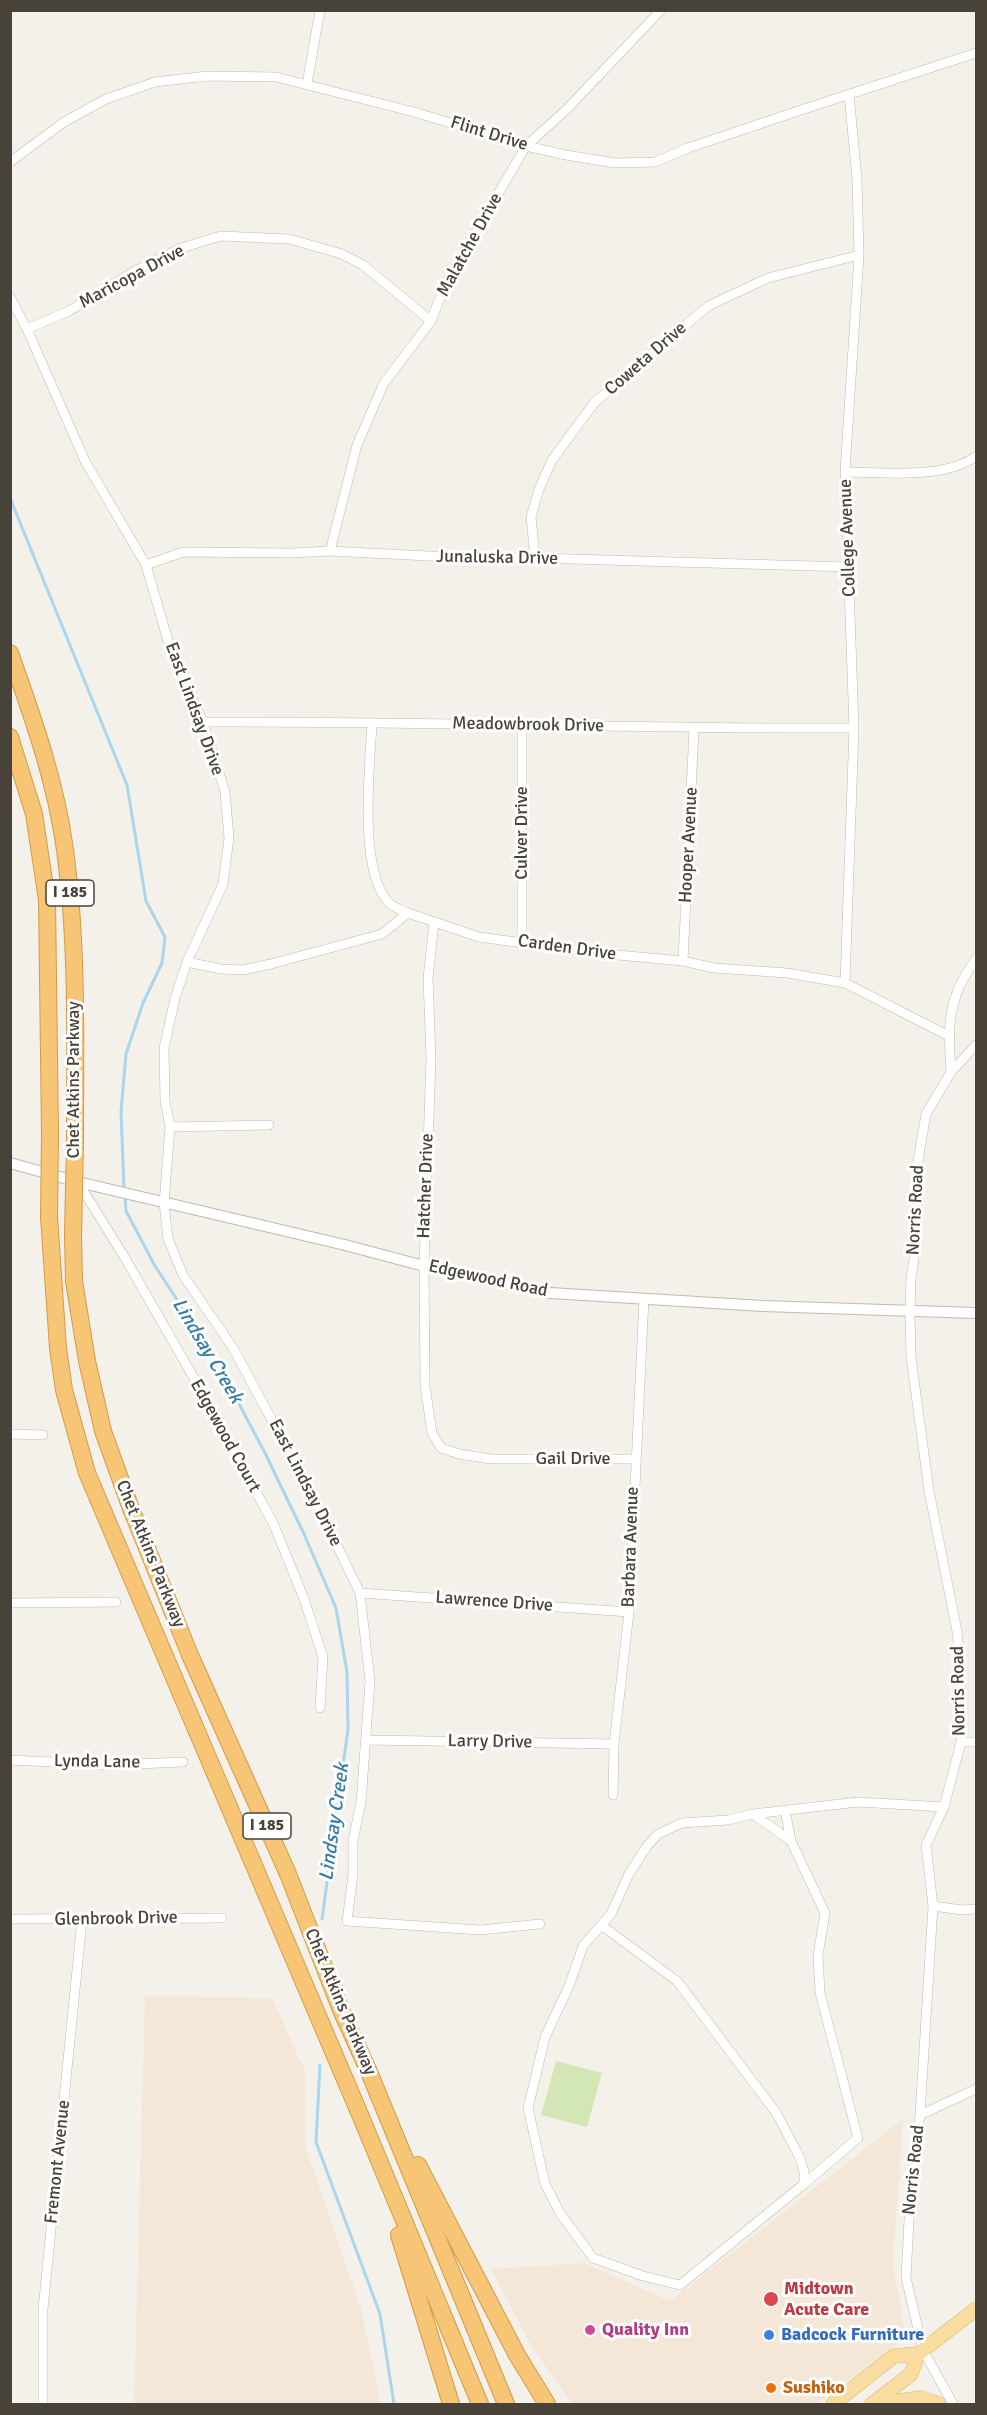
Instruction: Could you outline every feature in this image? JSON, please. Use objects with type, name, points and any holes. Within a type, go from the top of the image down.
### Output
[{"type":"highway","name":"Chet Atkins Parkway","points":[[10,653],[40,740],[55,793],[65,849],[74,942],[75,1141],[72,1236],[74,1281],[87,1361],[103,1431],[190,1655],[288,1874],[341,2010],[369,2072],[506,2404]]},
{"type":"highway","name":"Chet Atkins Parkway","points":[[10,737],[34,814],[46,900],[49,1217],[58,1348],[64,1390],[87,1473],[361,2117],[480,2404]]},
{"type":"highway","points":[[369,2072],[517,2355],[547,2404]]},
{"type":"highway","points":[[361,2117],[434,2342],[451,2404]]},
{"type":"main road","points":[[833,2404],[894,2356],[920,2352],[976,2309]]},
{"type":"main road","points":[[872,2404],[911,2373],[920,2352]]},
{"type":"main road","points":[[881,2404],[921,2398],[939,2404]]},
{"type":"street","points":[[307,84],[320,10]]},
{"type":"street","name":"Malatche Drive","points":[[330,551],[357,445],[384,383],[431,321],[445,285],[526,146],[566,110],[661,10]]},
{"type":"street","name":"Flint Drive","points":[[10,162],[64,122],[106,99],[155,82],[207,76],[276,77],[414,112],[526,146],[615,164],[655,162],[688,148],[976,53]]},
{"type":"street","name":"College Avenue","points":[[845,982],[854,728],[845,472],[859,255],[857,179],[849,94]]},
{"type":"street","name":"Maricopa Drive","points":[[27,328],[69,311],[135,271],[181,248],[221,236],[289,239],[342,254],[363,265],[431,321]]},
{"type":"street","name":"Coweta Drive","points":[[535,558],[531,517],[539,489],[552,460],[595,402],[708,306],[768,278],[859,255]]},
{"type":"street","name":"East Lindsay Drive","points":[[10,297],[27,328],[86,461],[146,565],[171,651],[202,723],[225,792],[229,838],[223,884],[187,962],[175,998],[164,1048],[165,1101],[170,1127],[164,1203],[168,1239],[183,1275],[238,1358],[315,1500],[360,1593],[370,1681],[367,1740],[361,1802],[354,1841],[353,1875],[347,1921],[480,1930],[540,1924]]},
{"type":"street","points":[[845,472],[922,472],[946,469],[976,458]]},
{"type":"street","name":"Junaluska Drive","points":[[146,565],[183,552],[330,551],[467,558],[850,567]]},
{"type":"street","name":"Meadowbrook Drive","points":[[202,723],[522,724],[694,729],[854,728]]},
{"type":"street","points":[[187,962],[221,969],[243,970],[271,964],[382,934],[408,913],[388,903],[374,879],[368,819],[372,723]]},
{"type":"street","name":"Culver Drive","points":[[522,724],[522,941]]},
{"type":"street","name":"Hooper Avenue","points":[[683,961],[694,729]]},
{"type":"street","name":"Carden Drive","points":[[408,913],[479,937],[683,961],[714,968],[787,973],[845,982],[949,1036]]},
{"type":"street","name":"Hatcher Drive","points":[[434,923],[428,978],[431,1058],[424,1266],[425,1386],[432,1432],[441,1448],[459,1454],[490,1459],[510,1459]]},
{"type":"street","points":[[951,1072],[949,1036],[951,1011],[961,980],[976,959]]},
{"type":"street","name":"Norris Road","points":[[953,2404],[920,2352],[906,2278],[911,2181],[920,2115],[933,1906],[926,1845],[945,1807],[961,1742],[961,1678],[957,1631],[929,1491],[911,1357],[910,1310],[911,1279],[917,1238],[917,1167],[926,1114],[951,1072],[976,1045]]},
{"type":"street","points":[[170,1127],[269,1125]]},
{"type":"street","name":"Edgewood Road","points":[[10,1163],[96,1187],[345,1245],[424,1266],[550,1293],[763,1306],[976,1313]]},
{"type":"street","name":"Edgewood Court","points":[[78,1182],[142,1287],[274,1525],[304,1599],[323,1657],[320,1708]]},
{"type":"street","name":"Barbara Avenue","points":[[613,1795],[614,1744],[629,1612],[644,1299]]},
{"type":"street","points":[[10,1434],[43,1435]]},
{"type":"street","name":"Gail Drive","points":[[510,1459],[635,1458]]},
{"type":"street","name":"Lawrence Drive","points":[[360,1593],[629,1612]]},
{"type":"street","points":[[10,1603],[116,1602]]},
{"type":"street","name":"Larry Drive","points":[[367,1740],[614,1744]]},
{"type":"street","points":[[961,1742],[976,1742]]},
{"type":"street","name":"Lynda Lane","points":[[10,1760],[112,1765],[183,1762]]},
{"type":"street","points":[[785,1810],[791,1841],[825,1913],[818,1955],[820,1993],[858,2138],[680,2285],[643,2276],[593,2258],[560,2213],[545,2184],[528,2108],[545,2037],[569,1986],[583,1946],[611,1914],[629,1874],[647,1846],[658,1834],[682,1823],[728,1820],[753,1814],[785,1810],[858,1802],[945,1807]]},
{"type":"street","points":[[753,1814],[791,1841]]},
{"type":"street","points":[[933,1906],[976,1909]]},
{"type":"street","name":"Glenbrook Drive","points":[[10,1919],[222,1918]]},
{"type":"street","name":"Fremont Avenue","points":[[43,2404],[44,2309],[82,1920]]},
{"type":"street","points":[[601,1925],[677,1981],[777,2114],[800,2156],[804,2171],[804,2184]]},
{"type":"street","points":[[920,2115],[976,2089]]},
{"type":"shaded area","points":[[145,1996],[272,1998],[305,2071],[305,2146],[361,2308],[381,2404],[134,2404]]},
{"type":"shaded area","points":[[903,2119],[893,2263],[906,2337],[817,2404],[572,2404],[532,2347],[491,2269],[584,2263],[670,2301]]},
{"type":"green space","points":[[556,2061],[602,2073],[587,2127],[541,2115]]},
{"type":"waterway","name":"Lindsay Creek","points":[[10,498],[127,785],[146,901],[165,937],[162,963],[143,1003],[126,1054],[121,1112],[124,1189]]},
{"type":"waterway","name":"Lindsay Creek","points":[[125,1196],[126,1211],[155,1266],[212,1353],[265,1453],[336,1608],[347,1672],[348,1729],[322,1919]]},
{"type":"waterway","name":"Lindsay Creek","points":[[320,2065],[316,2142],[380,2314],[394,2404]]},
{"type":"place","name":"Midtown Acute Care","points":[[771,2299]]},
{"type":"place","name":"Quality Inn","points":[[590,2330]]},
{"type":"place","name":"Badcock Furniture","points":[[769,2335]]},
{"type":"place","name":"Sushiko","points":[[771,2388]]}]
